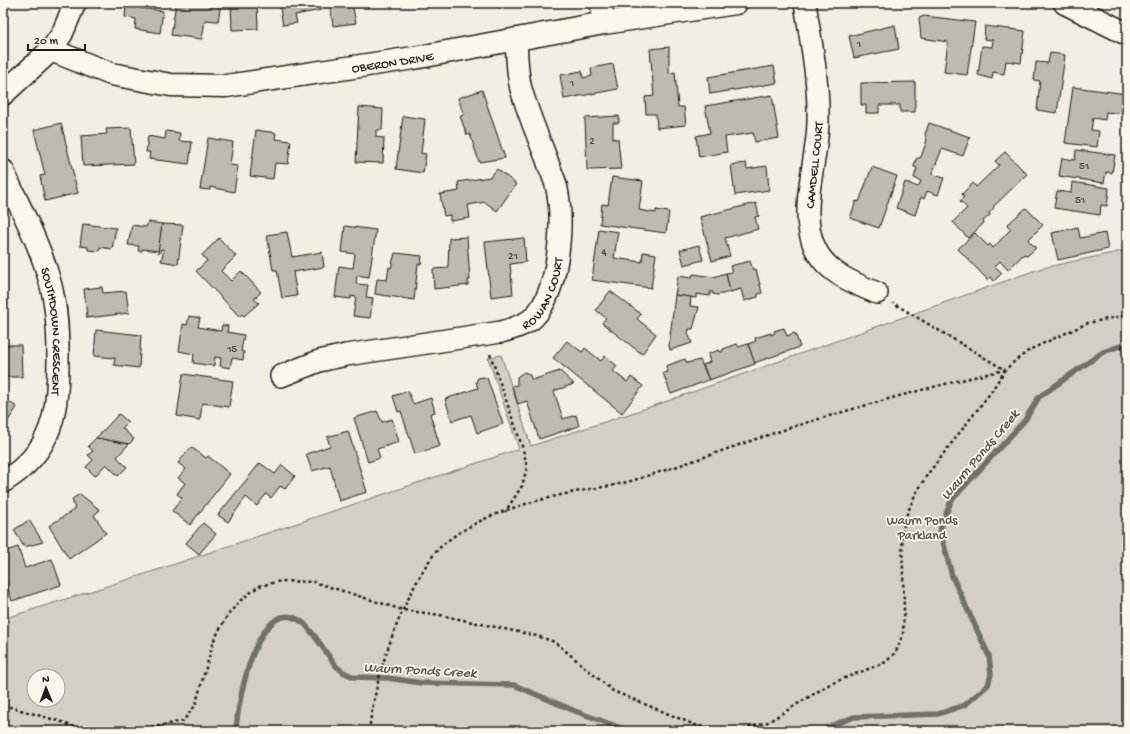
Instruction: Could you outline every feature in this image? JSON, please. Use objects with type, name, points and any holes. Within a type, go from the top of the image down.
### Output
[{"type":"street","points":[[3,94],[51,50],[62,34],[75,3]]},
{"type":"street","name":"OBERON DRIVE","points":[[51,50],[111,74],[171,85],[226,86],[414,58],[516,40],[602,13],[736,3]]},
{"type":"street","name":"CAMDELL COURT","points":[[805,3],[818,92],[817,147],[809,202],[809,236],[819,255],[833,271],[877,293]]},
{"type":"street","points":[[1065,3],[1127,34]]},
{"type":"street","name":"ROWAN COURT","points":[[281,376],[319,361],[346,355],[501,332],[518,327],[533,318],[543,306],[551,287],[556,259],[560,206],[556,188],[522,89],[518,71],[516,40]]},
{"type":"street","name":"SOUTHDOWN CRESCENT","points":[[3,170],[50,280],[57,312],[58,385],[54,415],[47,436],[34,458],[17,473],[3,482]]},
{"type":"path","points":[[877,293],[943,331],[1005,370]]},
{"type":"path","points":[[738,731],[768,722],[830,684],[886,662],[896,652],[903,634],[904,621],[905,580],[902,552],[902,533],[907,514],[915,495],[927,474],[992,392],[1005,370],[1031,348],[1088,323],[1127,315]]},
{"type":"path","points":[[484,334],[523,450],[527,467],[522,486],[505,512]]},
{"type":"path","points":[[369,731],[374,696],[383,661],[403,610],[423,570],[445,543],[478,522],[526,504],[574,492],[631,481],[812,421],[962,380],[1005,370]]},
{"type":"path","points":[[109,731],[159,726],[183,721],[195,706],[214,640],[227,616],[241,600],[259,586],[281,581],[314,582],[403,610],[440,615],[537,636],[554,642],[613,691],[706,729],[722,731]]},
{"type":"path","points":[[3,704],[62,722],[83,731]]},
{"type":"green space","name":"Waurn Ponds Parkland","points":[[1127,250],[1127,731],[3,731],[3,619],[148,573],[519,449],[488,358],[501,355],[531,446],[656,405],[1042,268]]},
{"type":"building","points":[[3,3],[10,3],[3,16]]},
{"type":"building","points":[[176,3],[221,3],[218,21],[205,20],[202,39],[171,35]]},
{"type":"building","points":[[231,3],[257,3],[258,29],[232,30]]},
{"type":"building","points":[[279,3],[319,3],[321,10],[295,15],[297,23],[283,25]]},
{"type":"building","points":[[330,3],[352,3],[356,23],[333,26]]},
{"type":"building","points":[[126,6],[163,11],[160,33],[135,29],[136,19],[125,17]]},
{"type":"building","points":[[924,16],[975,22],[967,75],[944,72],[948,42],[921,38],[919,18]]},
{"type":"building","points":[[895,25],[899,49],[854,58],[849,36]]},
{"type":"building","points":[[985,26],[1025,31],[1021,63],[1006,61],[1004,74],[993,72],[992,79],[978,75],[982,46],[992,47],[993,40],[984,39]]},
{"type":"building","points":[[669,47],[669,73],[675,72],[678,107],[684,107],[686,125],[657,128],[656,114],[646,114],[645,97],[654,96],[650,49]]},
{"type":"building","points":[[1050,53],[1065,55],[1057,113],[1037,110],[1040,81],[1034,80],[1036,62],[1048,63]]},
{"type":"building","points":[[613,64],[618,89],[564,99],[560,75],[582,71],[583,78],[592,76],[591,68]]},
{"type":"building","points":[[774,66],[777,83],[710,94],[708,77]]},
{"type":"building","points":[[915,82],[915,112],[900,112],[900,105],[879,105],[879,113],[866,113],[866,105],[861,105],[861,83]]},
{"type":"building","points":[[1073,87],[1127,94],[1124,114],[1106,112],[1105,120],[1093,118],[1091,130],[1099,131],[1097,147],[1065,143]]},
{"type":"building","points":[[482,90],[505,158],[479,162],[470,134],[467,135],[460,116],[464,115],[458,98]]},
{"type":"building","points":[[772,95],[779,138],[755,142],[753,133],[725,137],[727,152],[699,157],[696,136],[710,133],[705,106]]},
{"type":"building","points":[[359,107],[383,109],[382,130],[376,130],[376,137],[384,138],[383,163],[356,162]]},
{"type":"building","points":[[403,116],[425,119],[421,153],[426,154],[423,173],[396,169]]},
{"type":"building","points":[[619,116],[619,123],[613,123],[613,139],[618,139],[621,169],[587,170],[585,118]]},
{"type":"building","points":[[61,123],[78,193],[45,201],[40,176],[45,175],[34,130]]},
{"type":"building","points":[[929,123],[970,137],[963,156],[942,149],[932,174],[944,178],[938,195],[927,191],[924,199],[921,197],[915,215],[896,208],[905,182],[918,187],[921,181],[914,178],[917,168],[914,167],[916,159],[921,157],[927,140],[925,134]]},
{"type":"building","points":[[131,128],[134,164],[83,166],[81,136],[107,134],[106,129]]},
{"type":"building","points":[[256,130],[276,133],[275,139],[291,141],[288,164],[275,163],[273,179],[250,176]]},
{"type":"building","points":[[166,131],[180,133],[179,141],[192,142],[189,164],[149,159],[150,152],[146,152],[148,136],[165,139]]},
{"type":"building","points":[[208,138],[233,142],[230,165],[238,166],[234,192],[210,187],[210,190],[200,189]]},
{"type":"building","points":[[1076,150],[1115,155],[1112,173],[1106,172],[1104,183],[1059,176],[1062,158],[1075,160]]},
{"type":"building","points":[[1005,152],[1027,174],[993,207],[994,208],[989,213],[990,215],[983,221],[984,223],[968,238],[953,222],[967,208],[960,201],[964,197],[962,194],[973,183],[976,187],[999,165],[995,161]]},
{"type":"building","points":[[746,163],[747,169],[767,166],[769,190],[735,195],[731,165]]},
{"type":"building","points":[[872,167],[897,176],[879,228],[850,218],[856,201],[859,202]]},
{"type":"building","points":[[497,169],[516,184],[497,211],[485,202],[468,205],[470,218],[450,221],[450,215],[444,216],[440,194],[459,191],[458,182],[490,177]]},
{"type":"building","points":[[612,177],[643,181],[639,210],[656,213],[656,210],[669,212],[666,233],[600,224],[602,204],[608,205]]},
{"type":"building","points":[[1072,182],[1109,188],[1107,206],[1101,205],[1100,215],[1054,208],[1057,191],[1071,193]]},
{"type":"building","points":[[756,203],[759,216],[755,217],[758,229],[725,238],[730,256],[712,261],[700,217]]},
{"type":"building","points":[[1026,208],[1043,225],[1028,240],[1036,248],[1027,256],[1024,254],[1008,270],[1000,261],[995,266],[1002,273],[994,281],[991,277],[988,280],[958,249],[975,233],[988,246],[990,244],[993,248],[1011,229],[1007,225]]},
{"type":"building","points":[[148,222],[162,224],[159,251],[142,249],[142,251],[138,251],[139,246],[128,245],[132,225],[146,227]]},
{"type":"building","points":[[83,224],[116,228],[112,249],[100,247],[99,251],[88,250],[88,247],[80,246]]},
{"type":"building","points":[[162,224],[183,225],[178,264],[161,261],[164,250],[161,249],[160,253],[158,253]]},
{"type":"building","points":[[345,226],[376,230],[369,277],[357,275],[356,284],[368,285],[366,297],[373,298],[370,318],[353,316],[356,297],[351,296],[351,299],[335,297],[339,266],[353,268],[355,254],[342,252]]},
{"type":"building","points":[[1078,227],[1080,238],[1105,233],[1108,249],[1058,260],[1052,233]]},
{"type":"building","points":[[599,229],[618,232],[614,258],[642,262],[643,252],[656,254],[651,288],[592,280]]},
{"type":"building","points":[[287,232],[292,257],[322,252],[324,267],[293,272],[297,296],[282,298],[277,270],[273,270],[267,235]]},
{"type":"building","points":[[467,237],[470,280],[468,280],[468,285],[434,289],[433,269],[448,268],[449,238]]},
{"type":"building","points":[[219,238],[236,256],[221,271],[231,281],[241,271],[261,292],[254,299],[259,303],[244,316],[242,314],[240,317],[196,271],[207,261],[202,255]]},
{"type":"building","points":[[524,238],[526,262],[510,264],[513,294],[491,297],[485,242]]},
{"type":"building","points":[[699,245],[703,260],[684,265],[680,250]]},
{"type":"building","points":[[395,253],[422,256],[421,264],[418,264],[414,300],[375,294],[377,279],[387,280],[389,267],[391,268]]},
{"type":"building","points":[[750,261],[753,270],[756,269],[762,293],[758,294],[758,297],[744,301],[741,289],[730,292],[726,273],[732,272],[730,266]]},
{"type":"building","points":[[726,273],[730,292],[718,295],[710,292],[710,296],[696,294],[696,298],[675,295],[678,276],[692,278],[693,274],[714,277]]},
{"type":"building","points":[[102,287],[103,293],[126,291],[129,313],[87,318],[84,289]]},
{"type":"building","points":[[610,291],[641,314],[637,319],[656,334],[642,354],[602,323],[606,318],[596,310]]},
{"type":"building","points":[[675,295],[691,297],[690,306],[699,307],[693,329],[689,329],[688,333],[692,343],[670,350],[669,345]]},
{"type":"building","points":[[189,316],[200,318],[198,327],[221,331],[222,325],[228,326],[227,332],[244,335],[241,351],[244,352],[243,360],[232,358],[230,368],[220,366],[221,358],[215,357],[214,366],[193,363],[194,354],[179,351],[183,324],[187,325]]},
{"type":"building","points":[[784,328],[787,336],[795,333],[800,347],[754,363],[748,344],[756,341],[755,338],[771,333],[771,335],[775,333],[774,331]]},
{"type":"building","points":[[96,330],[141,335],[139,368],[114,365],[115,358],[94,356]]},
{"type":"building","points":[[567,341],[582,352],[585,348],[601,361],[605,356],[617,366],[613,371],[627,382],[631,377],[643,386],[622,413],[553,358]]},
{"type":"building","points":[[737,344],[739,347],[748,344],[755,364],[709,380],[703,365],[710,362],[708,354],[719,350],[719,352],[723,351],[723,349]]},
{"type":"building","points":[[3,345],[21,345],[22,377],[3,377]]},
{"type":"building","points":[[685,359],[687,363],[700,360],[709,380],[671,394],[663,373],[668,372],[666,366]]},
{"type":"building","points":[[560,371],[574,384],[554,391],[563,419],[576,415],[579,426],[539,439],[527,401],[518,404],[512,386],[517,385],[517,377],[524,372],[529,374],[532,380]]},
{"type":"building","points":[[183,374],[233,381],[229,407],[202,403],[200,420],[177,416]]},
{"type":"building","points":[[478,378],[487,378],[503,424],[477,433],[471,415],[452,421],[445,399],[478,388],[476,382]]},
{"type":"building","points":[[408,391],[413,404],[431,398],[435,412],[430,414],[440,446],[415,454],[401,411],[398,412],[393,396]]},
{"type":"building","points":[[3,398],[17,407],[3,429]]},
{"type":"building","points":[[377,411],[382,422],[392,419],[399,442],[377,449],[380,458],[368,462],[354,418]]},
{"type":"building","points":[[119,414],[128,422],[122,428],[134,439],[129,444],[96,438]]},
{"type":"building","points":[[348,431],[367,492],[339,501],[330,466],[312,471],[306,454],[330,446],[327,437]]},
{"type":"building","points":[[96,438],[129,444],[117,457],[127,467],[118,476],[106,464],[95,476],[86,467],[93,460],[88,455],[93,451],[88,446]]},
{"type":"building","points":[[191,447],[206,458],[208,456],[230,474],[190,525],[172,511],[182,498],[177,494],[185,483],[178,478],[186,469],[178,463]]},
{"type":"building","points":[[260,463],[275,474],[282,465],[295,476],[285,489],[280,486],[271,498],[266,494],[257,506],[246,497],[228,522],[218,515]]},
{"type":"building","points":[[80,494],[100,510],[94,515],[106,533],[69,559],[49,526],[75,509],[72,499]]},
{"type":"building","points":[[29,520],[43,542],[24,547],[14,530]]},
{"type":"building","points":[[203,523],[216,534],[199,554],[186,543]]},
{"type":"building","points":[[18,547],[25,568],[52,559],[61,585],[12,601],[3,574],[3,552]]},
{"type":"waterway","name":"Waurn Ponds Creek","points":[[825,731],[831,726],[854,717],[938,714],[965,705],[988,685],[991,674],[989,656],[952,576],[940,530],[951,501],[1025,420],[1039,397],[1103,352],[1120,346],[1127,347]]},
{"type":"waterway","name":"Waurn Ponds Creek","points":[[236,731],[240,699],[252,655],[262,636],[273,622],[286,616],[306,625],[336,666],[343,672],[354,677],[388,678],[422,683],[514,685],[575,711],[629,731]]}]
